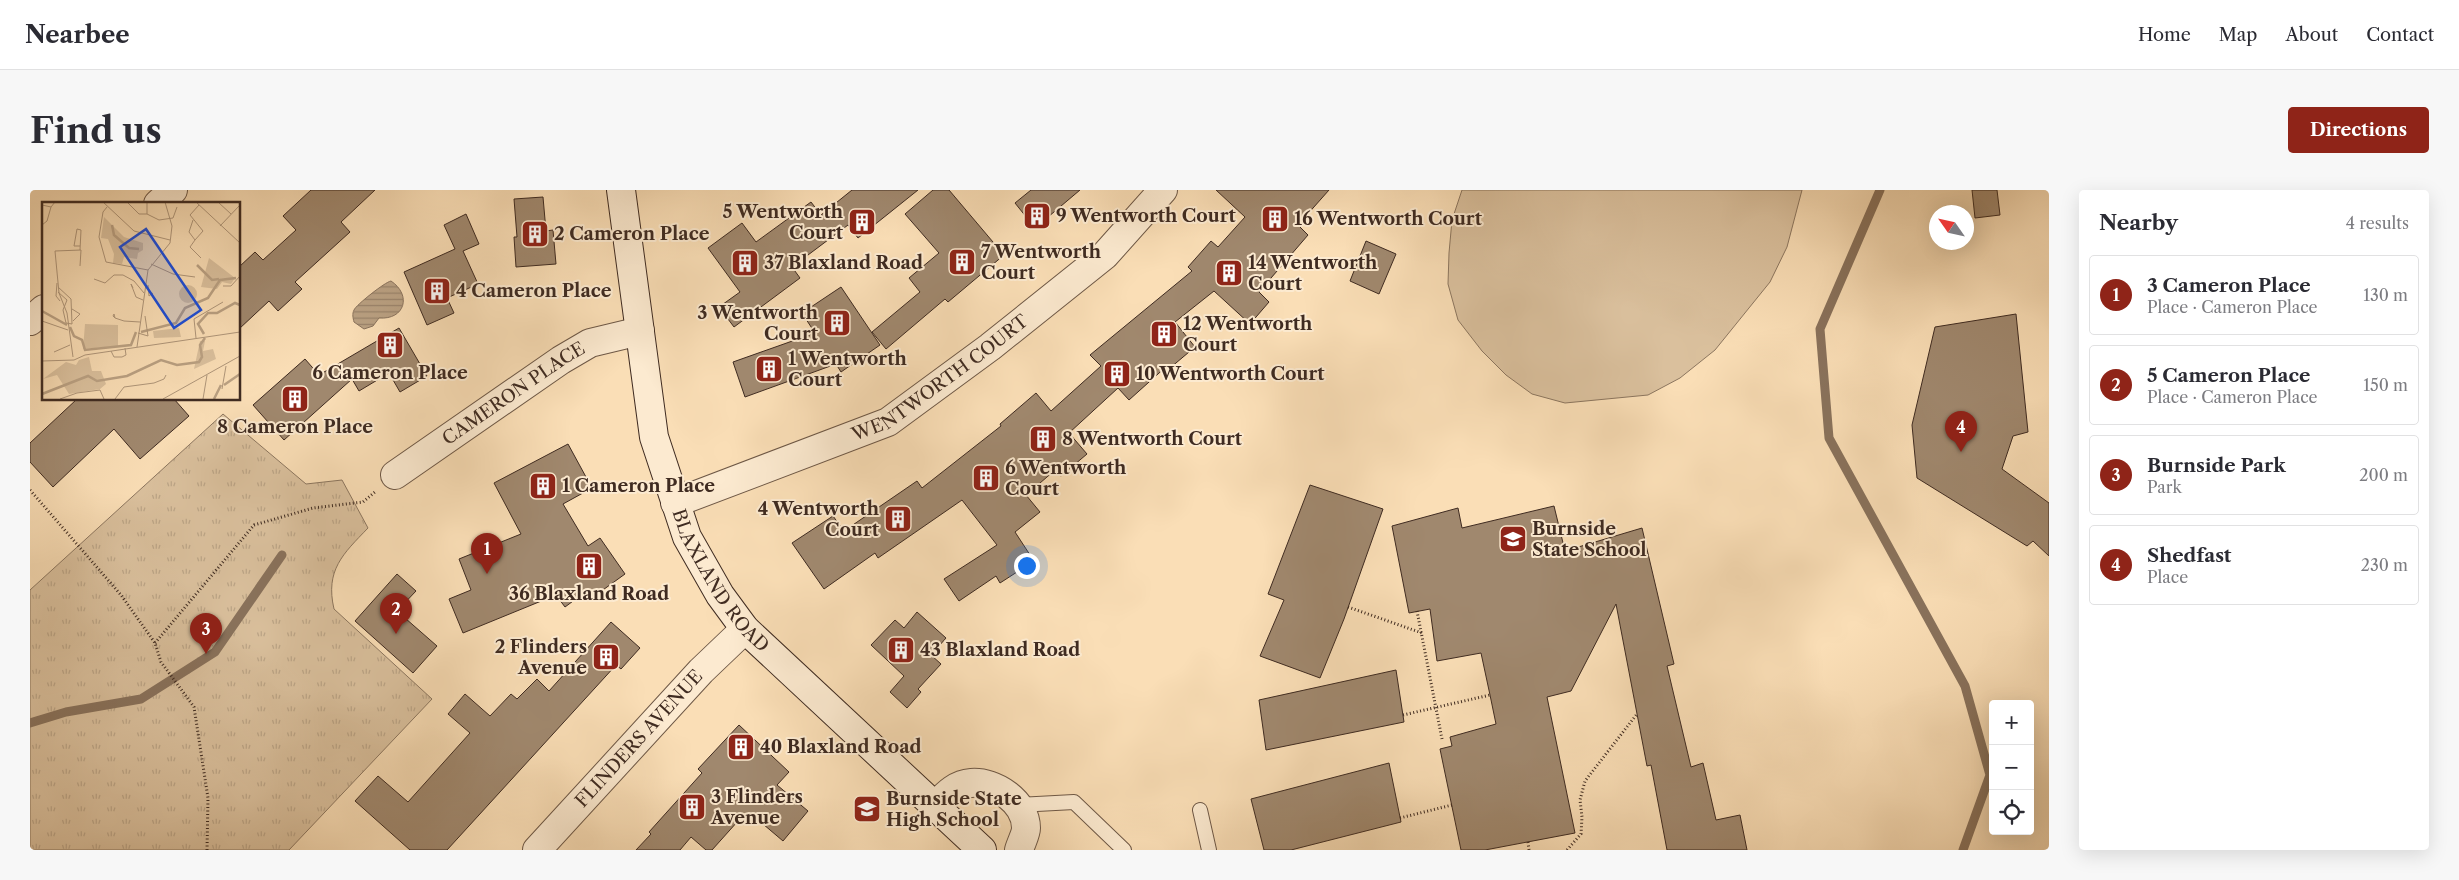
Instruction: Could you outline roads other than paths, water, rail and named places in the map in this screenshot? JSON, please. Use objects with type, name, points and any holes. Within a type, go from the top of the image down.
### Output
[{"type":"street","points":[[160,202],[172,190]]},
{"type":"street","name":"BLAXLAND ROAD","points":[[621,190],[654,437],[687,537],[700,561],[720,595],[745,630],[982,850]]},
{"type":"street","name":"WENTWORTH COURT","points":[[675,504],[888,422],[990,348],[1105,256],[1163,190]]},
{"type":"street","points":[[30,321],[42,310]]},
{"type":"street","name":"CAMERON PLACE","points":[[395,475],[584,346],[612,336],[640,331]]},
{"type":"street","name":"FLINDERS AVENUE","points":[[537,850],[701,671],[745,630]]},
{"type":"street","points":[[936,806],[951,790],[971,783],[1008,794],[1018,805],[1026,827],[1019,850]]},
{"type":"lane","points":[[1018,805],[1074,802],[1124,850]]},
{"type":"lane","points":[[1200,810],[1209,850]]},
{"type":"waterway","points":[[1880,190],[1820,329],[1829,438],[1965,686],[1990,775],[1963,850]]},
{"type":"waterway","points":[[30,723],[66,712],[141,699],[215,652],[282,555]]},
{"type":"place","name":"9 Wentworth Court","points":[[1037,216]]},
{"type":"place","name":"16 Wentworth Court","points":[[1275,219]]},
{"type":"place","name":"5 Wentworth Court","points":[[862,222]]},
{"type":"place","name":"2 Cameron Place","points":[[535,234]]},
{"type":"place","name":"7 Wentworth Court","points":[[962,262]]},
{"type":"place","name":"37 Blaxland Road","points":[[745,263]]},
{"type":"place","name":"14 Wentworth Court","points":[[1229,273]]},
{"type":"place","name":"4 Cameron Place","points":[[437,291]]},
{"type":"place","name":"3 Wentworth Court","points":[[837,323]]},
{"type":"place","name":"12 Wentworth Court","points":[[1164,334]]},
{"type":"place","name":"6 Cameron Place","points":[[390,345]]},
{"type":"place","name":"1 Wentworth Court","points":[[769,369]]},
{"type":"place","name":"10 Wentworth Court","points":[[1117,374]]},
{"type":"place","name":"8 Cameron Place","points":[[295,399]]},
{"type":"place","name":"8 Wentworth Court","points":[[1043,439]]},
{"type":"place","name":"Shedfast","points":[[1961,452]]},
{"type":"place","name":"6 Wentworth Court","points":[[986,478]]},
{"type":"place","name":"1 Cameron Place","points":[[543,486]]},
{"type":"place","name":"4 Wentworth Court","points":[[898,519]]},
{"type":"place","name":"Burnside State School","points":[[1513,539]]},
{"type":"place","name":"36 Blaxland Road","points":[[589,566]]},
{"type":"place","name":"3 Cameron Place","points":[[487,574]]},
{"type":"place","name":"5 Cameron Place","points":[[396,634]]},
{"type":"place","name":"43 Blaxland Road","points":[[901,650]]},
{"type":"place","name":"Burnside Park","points":[[206,654]]},
{"type":"place","name":"2 Flinders Avenue","points":[[606,657]]},
{"type":"place","name":"40 Blaxland Road","points":[[741,747]]},
{"type":"place","name":"3 Flinders Avenue","points":[[692,807]]},
{"type":"place","name":"Burnside State High School","points":[[867,809]]}]
